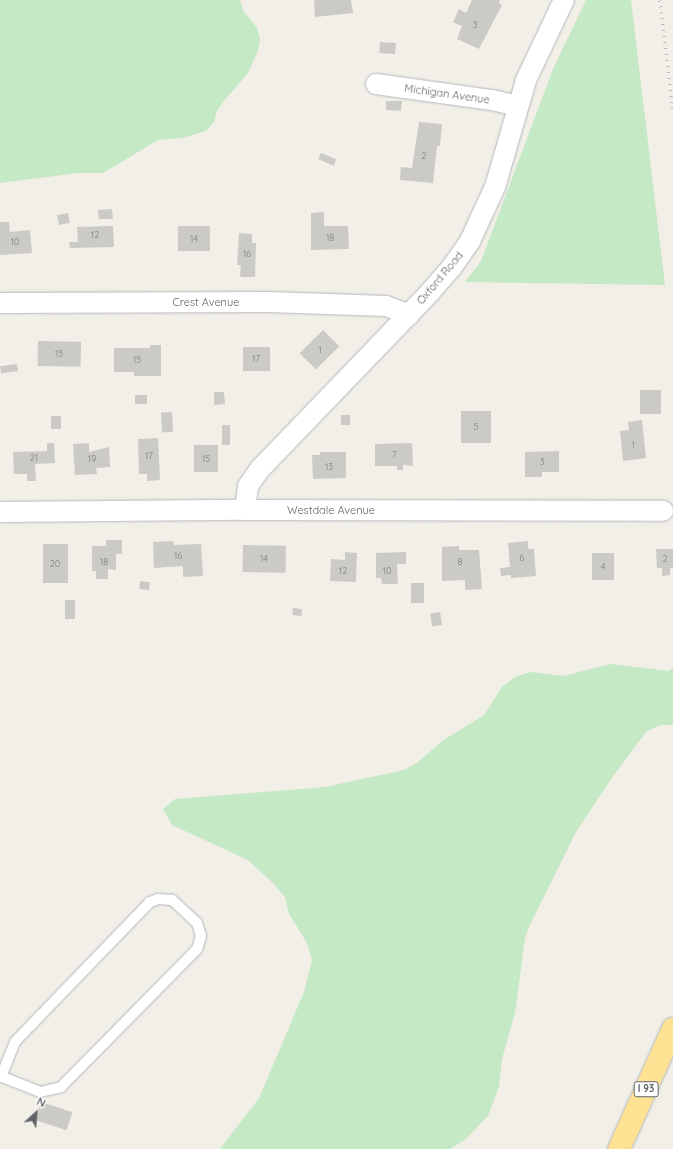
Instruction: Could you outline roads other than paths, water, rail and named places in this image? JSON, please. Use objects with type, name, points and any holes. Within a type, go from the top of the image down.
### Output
[{"type":"highway","name":"I 93","points":[[619,1149],[673,1030]]},
{"type":"street","name":"Oxford Road","points":[[245,510],[248,486],[260,469],[316,408],[410,315],[452,267],[476,228],[495,186],[517,106],[564,0]]},
{"type":"street","name":"Michigan Avenue","points":[[376,84],[492,100],[517,106]]},
{"type":"street","name":"Crest Avenue","points":[[0,303],[268,302],[386,306],[410,315]]},
{"type":"street","name":"Westdale Avenue","points":[[0,512],[245,510],[663,511]]},
{"type":"lane","points":[[158,899],[172,900],[197,923],[201,936],[197,949],[61,1087],[40,1092],[0,1076],[15,1042],[150,902],[158,899]]},
{"type":"railway","points":[[660,0],[673,112]]}]
